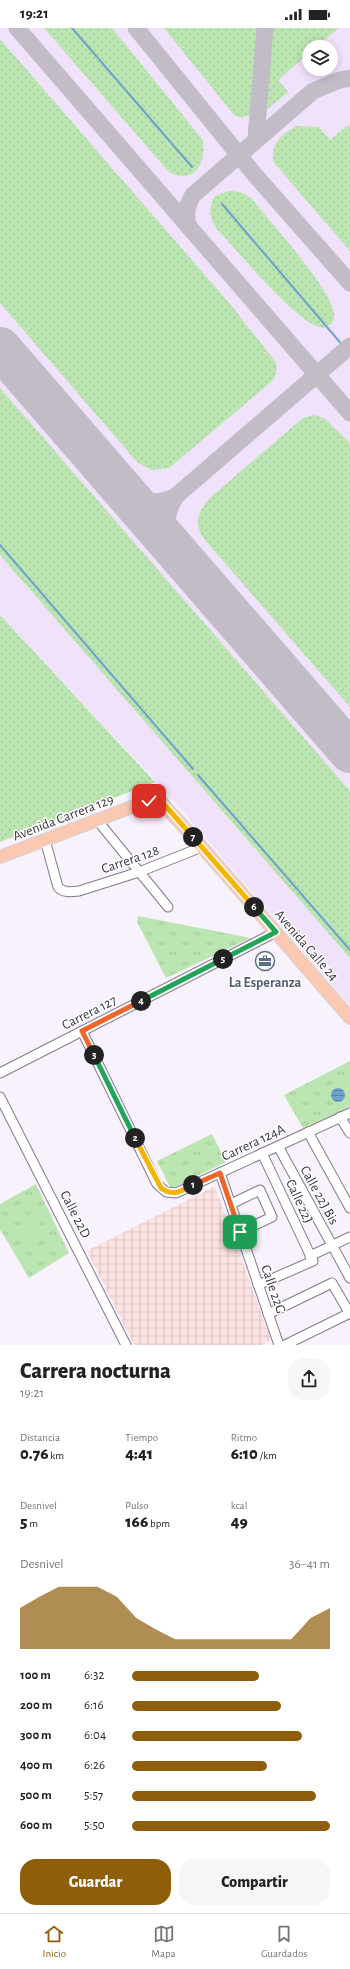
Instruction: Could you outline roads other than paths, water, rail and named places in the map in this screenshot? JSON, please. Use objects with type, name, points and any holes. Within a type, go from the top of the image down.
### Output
[{"type":"main road","name":"Avenida Carrera 129","points":[[0,857],[145,802],[161,802]]},
{"type":"main road","name":"Avenida Calle 24","points":[[161,802],[202,847],[350,1018]]},
{"type":"street","points":[[97,820],[168,907]]},
{"type":"street","name":"Carrera 128","points":[[45,840],[58,886],[65,891],[79,891],[138,872],[202,847]]},
{"type":"street","name":"Carrera 127","points":[[0,1073],[276,932]]},
{"type":"street","name":"Carrera 124A","points":[[82,1031],[157,1184],[166,1192],[176,1193],[350,1113]]},
{"type":"street","name":"Calle 22D","points":[[0,1097],[126,1345]]},
{"type":"street","points":[[340,1117],[350,1133]]},
{"type":"street","points":[[308,1132],[350,1208]]},
{"type":"street","name":"Calle 22J Bis","points":[[278,1146],[350,1278]]},
{"type":"street","name":"Calle 22J","points":[[262,1153],[311,1259]]},
{"type":"street","name":"Calle 22G","points":[[220,1173],[279,1345]]},
{"type":"street","points":[[231,1204],[260,1190],[272,1217],[240,1232]]},
{"type":"street","points":[[258,1285],[311,1259],[350,1237]]},
{"type":"street","points":[[268,1314],[332,1283],[350,1313],[288,1344]]},
{"type":"water","points":[[335,1088],[341,1088],[345,1092],[345,1098],[341,1102],[335,1102],[331,1098],[331,1092]]},
{"type":"waterway","points":[[72,28],[192,167]]},
{"type":"waterway","points":[[222,204],[350,354]]},
{"type":"waterway","points":[[0,545],[193,769]]},
{"type":"waterway","points":[[198,775],[350,950]]},
{"type":"place","name":"La Esperanza","points":[[265,961]]}]
